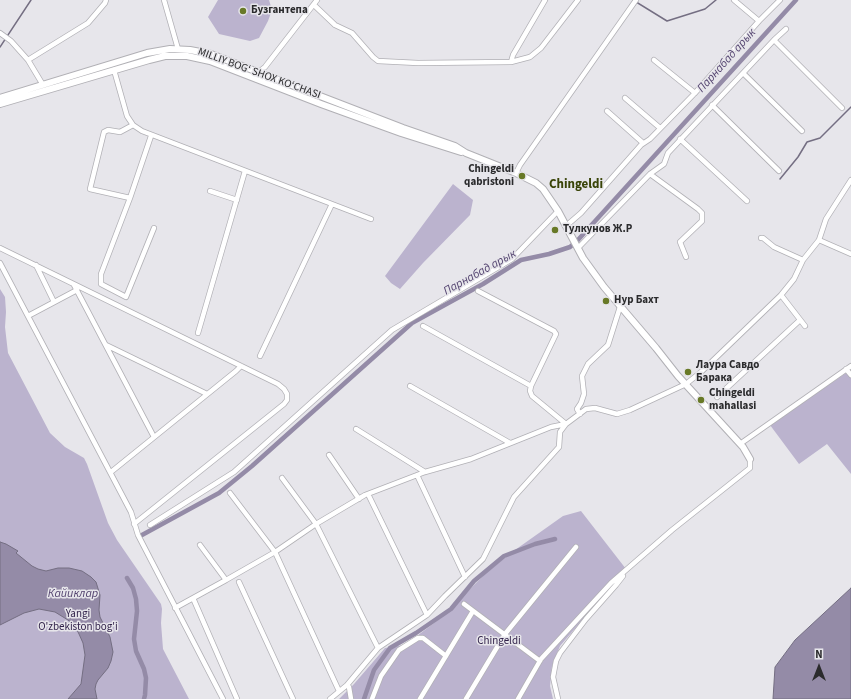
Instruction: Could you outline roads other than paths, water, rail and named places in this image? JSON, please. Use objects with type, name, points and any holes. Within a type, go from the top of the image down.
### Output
[{"type":"main road","name":"MILLIY BOG‘ SHOX KO‘CHASI","points":[[0,98],[147,53],[178,49],[211,54],[257,76]]},
{"type":"main road","name":"MILLIY BOG‘ SHOX KO‘CHASI","points":[[0,104],[160,57],[187,56],[204,59],[257,76],[322,101],[455,146],[466,153],[519,174],[540,186],[558,211],[573,240],[604,287],[686,384],[746,451],[750,459]]},
{"type":"street","points":[[28,60],[88,23],[106,0]]},
{"type":"street","points":[[164,0],[178,49]]},
{"type":"street","points":[[511,62],[513,55],[545,0]]},
{"type":"street","points":[[257,76],[260,70],[265,67],[315,2],[335,25],[352,33],[378,61],[418,63],[511,62],[530,57],[541,48],[578,0]]},
{"type":"street","points":[[519,174],[525,158],[636,0]]},
{"type":"street","points":[[734,0],[759,21]]},
{"type":"street","points":[[566,226],[581,213],[643,144],[650,139],[695,93],[759,21],[780,0]]},
{"type":"street","points":[[578,248],[650,174],[664,164],[668,153],[680,139],[786,29]]},
{"type":"street","points":[[0,33],[28,60],[43,85]]},
{"type":"street","points":[[774,40],[842,108]]},
{"type":"street","points":[[654,60],[695,93]]},
{"type":"street","points":[[114,70],[128,119],[142,132],[371,219]]},
{"type":"street","points":[[743,73],[802,131]]},
{"type":"street","points":[[625,98],[660,128]]},
{"type":"street","points":[[712,105],[779,171]]},
{"type":"street","points":[[607,111],[643,144]]},
{"type":"street","points":[[130,198],[90,189],[104,132],[108,130],[120,132],[133,125]]},
{"type":"street","points":[[151,136],[130,198],[101,274],[101,284],[126,298],[154,228]]},
{"type":"street","points":[[680,139],[747,201]]},
{"type":"street","points":[[198,334],[245,171]]},
{"type":"street","points":[[650,174],[702,213],[702,221],[680,242],[686,256]]},
{"type":"street","points":[[330,699],[347,685],[378,648],[427,615],[483,559],[514,498],[559,447],[560,432],[566,424],[590,407],[615,413],[625,412],[686,384],[701,372],[781,295],[794,279],[803,260],[819,240],[826,219],[851,180]]},
{"type":"street","points":[[210,191],[237,200]]},
{"type":"street","points":[[260,356],[332,204]]},
{"type":"street","points":[[150,525],[234,472],[392,330],[512,259],[558,211]]},
{"type":"street","points":[[761,238],[774,247],[803,260]]},
{"type":"street","points":[[819,240],[851,254]]},
{"type":"street","points":[[0,248],[278,384],[287,394],[287,400],[284,404],[134,524]]},
{"type":"street","points":[[0,263],[111,472],[131,512],[138,535],[223,699]]},
{"type":"street","points":[[36,265],[54,302]]},
{"type":"street","points":[[74,284],[154,437]]},
{"type":"street","points":[[28,316],[77,290]]},
{"type":"street","points":[[478,291],[554,331],[556,334],[530,391],[532,396],[566,424]]},
{"type":"street","points":[[781,295],[805,326]]},
{"type":"street","points":[[580,414],[577,409],[584,394],[582,376],[588,364],[608,345],[620,307]]},
{"type":"street","points":[[717,397],[800,320]]},
{"type":"street","points":[[423,326],[531,386]]},
{"type":"street","points":[[106,345],[207,394]]},
{"type":"street","points":[[111,472],[236,371],[240,366]]},
{"type":"street","points":[[740,444],[851,366]]},
{"type":"street","points":[[846,369],[851,376]]},
{"type":"street","points":[[410,386],[510,443]]},
{"type":"street","points":[[175,608],[275,552],[316,524],[359,498],[425,472],[471,459],[551,427],[566,424]]},
{"type":"street","points":[[356,429],[425,472]]},
{"type":"street","points":[[329,455],[359,498]]},
{"type":"street","points":[[518,699],[540,661],[611,583],[750,468],[750,459]]},
{"type":"street","points":[[417,475],[465,576]]},
{"type":"street","points":[[282,478],[316,524],[378,648]]},
{"type":"street","points":[[230,493],[275,552],[339,691]]},
{"type":"street","points":[[368,494],[427,615]]},
{"type":"street","points":[[200,544],[226,580]]},
{"type":"street","points":[[466,699],[505,634],[576,547]]},
{"type":"street","points":[[558,699],[553,677],[556,661],[560,653],[568,640],[629,568]]},
{"type":"street","points":[[239,582],[293,699]]},
{"type":"street","points":[[193,598],[237,699]]},
{"type":"street","points":[[464,604],[540,661]]},
{"type":"street","points":[[420,699],[473,611]]},
{"type":"street","points":[[372,699],[381,676],[399,650],[418,638],[423,638],[446,656]]},
{"type":"street","points":[[347,685],[349,687],[351,699]]},
{"type":"water","name":"Кайиклар","points":[[0,542],[18,551],[16,553],[38,569],[46,571],[58,568],[69,568],[82,571],[96,582],[100,595],[100,617],[110,637],[113,652],[108,668],[96,684],[95,689],[97,699],[68,699],[81,684],[85,655],[83,643],[79,634],[75,626],[68,620],[55,612],[39,609],[24,613],[0,625]]},
{"type":"water","points":[[851,588],[851,699],[773,699],[775,667],[795,640]]},
{"type":"waterway","points":[[0,47],[31,0]]},
{"type":"waterway","points":[[633,0],[667,21],[705,9],[716,0]]},
{"type":"waterway","name":"Парнабад арык","points":[[142,535],[219,493],[252,466],[412,323],[483,284],[521,260],[549,254],[570,247],[796,0]]},
{"type":"waterway","points":[[780,179],[798,157],[807,142],[820,138],[851,107]]},
{"type":"waterway","points":[[364,699],[374,670],[390,648],[416,633],[451,609],[474,581],[504,556],[535,544],[555,539]]},
{"type":"waterway","name":"Парнабад арык","points":[[127,578],[133,588],[136,599],[137,611],[134,639],[136,651],[144,669],[146,678],[144,699]]},
{"type":"place","name":"Бузгантепа","points":[[243,11]]},
{"type":"place","name":"Chingeldi qabristoni","points":[[522,176]]},
{"type":"place","name":"Тулкунов Ж.Р","points":[[555,230]]},
{"type":"place","name":"Нур Бахт","points":[[606,301]]},
{"type":"place","name":"Лаура Савдо Барака","points":[[688,372]]},
{"type":"place","name":"Chingeldi mahallasi","points":[[701,400]]},
{"type":"district","name":"Chingeldi","points":[[576,185]]},
{"type":"park label","name":"Yangi O'zbekiston bog'i","points":[[78,621]]}]
